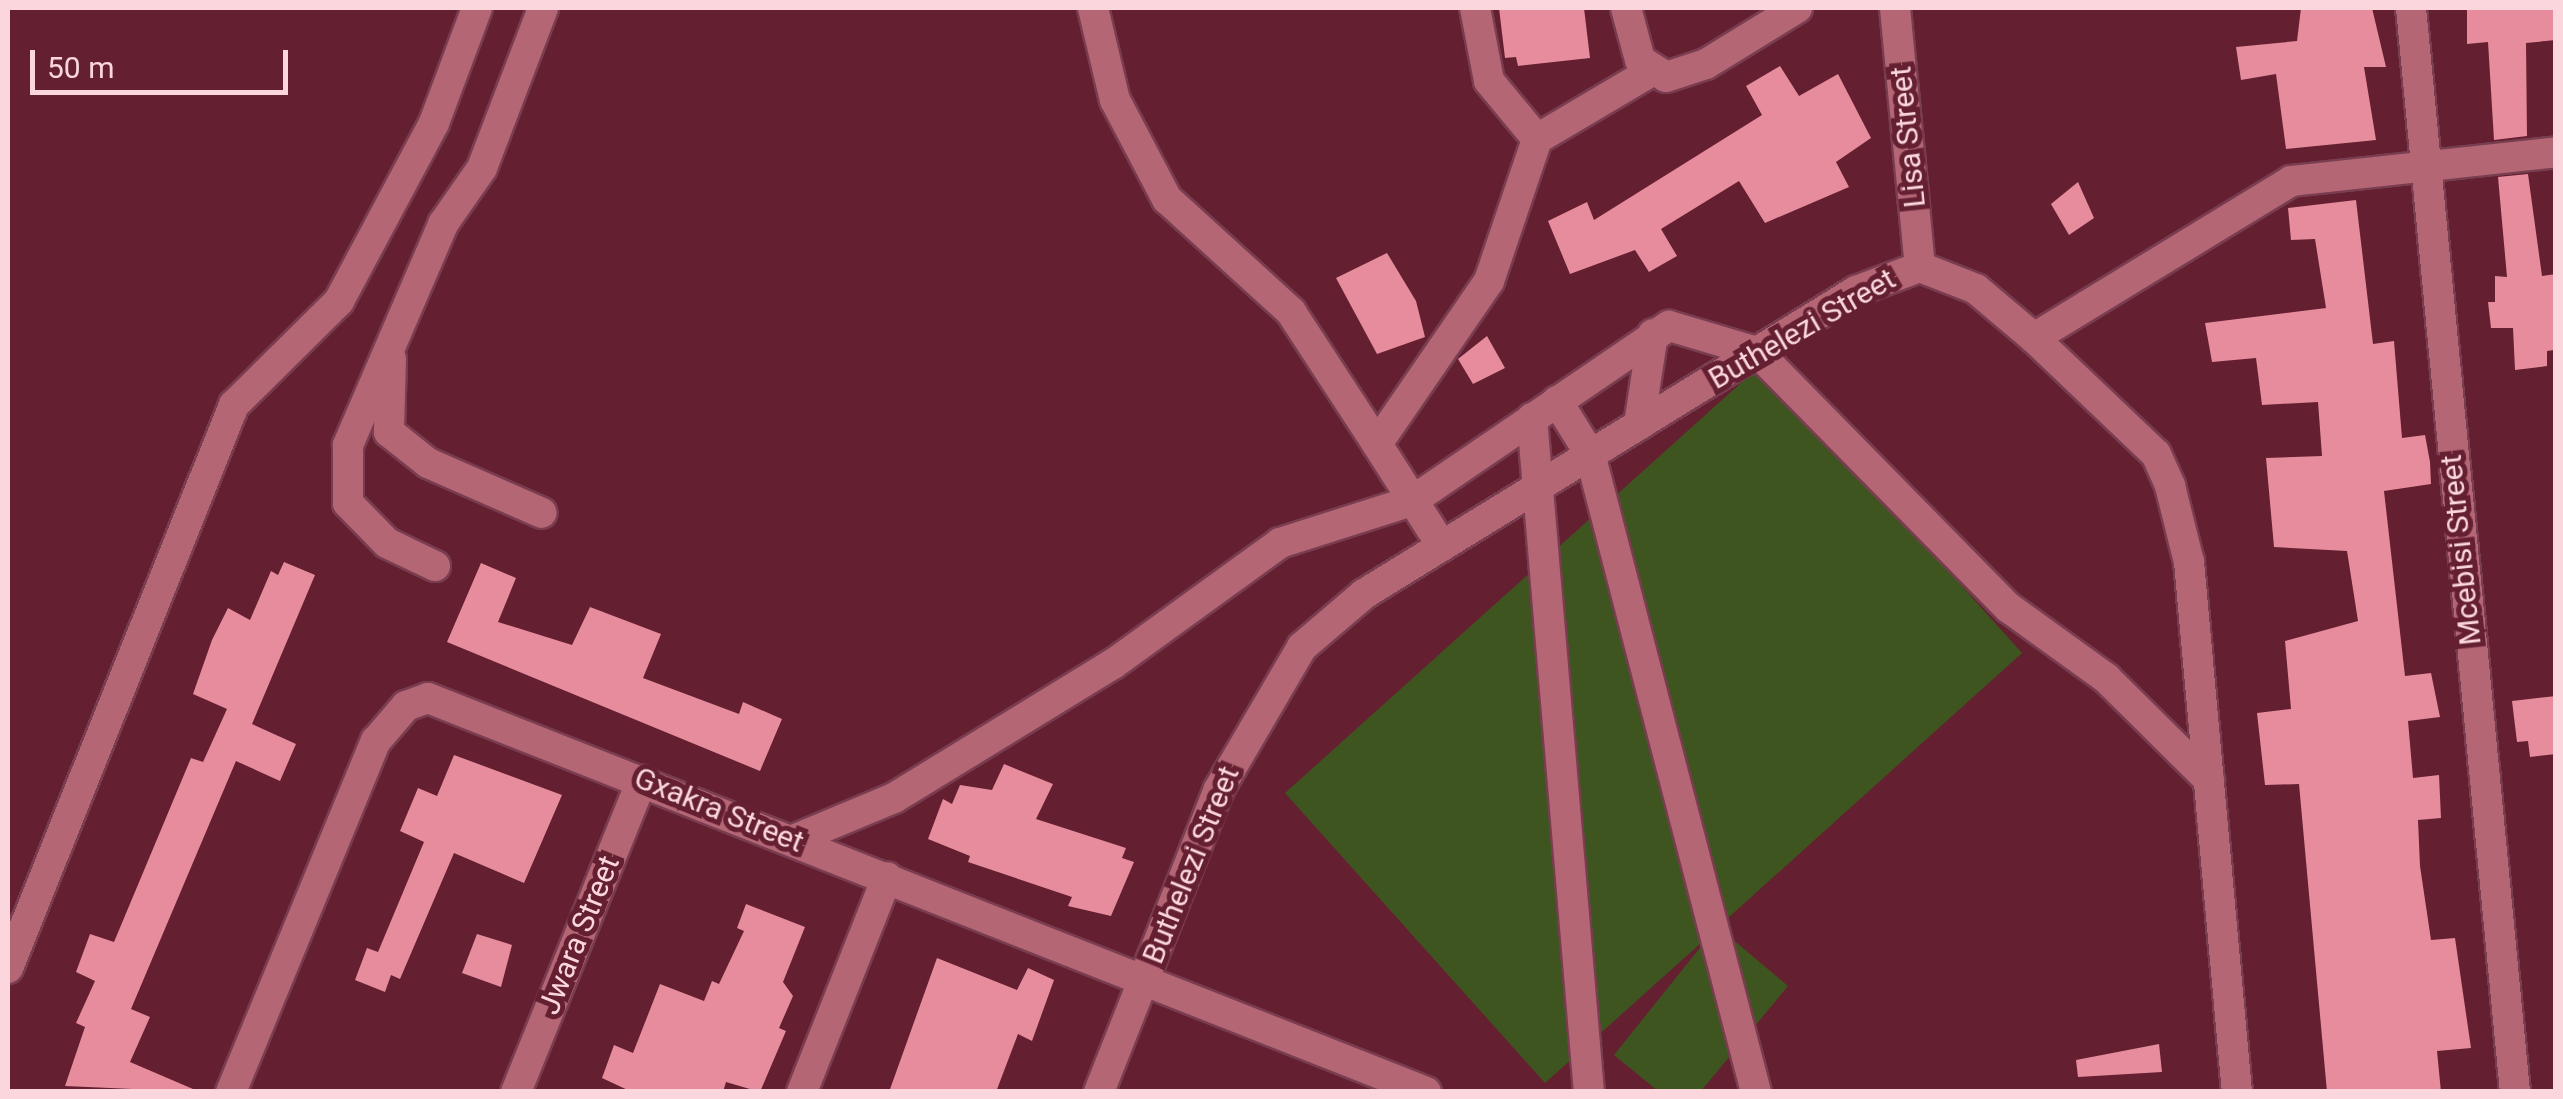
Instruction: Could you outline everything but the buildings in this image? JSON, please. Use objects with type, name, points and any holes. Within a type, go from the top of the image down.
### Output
[{"type":"street","points":[[8,968],[234,404],[339,302],[434,122],[476,8]]},
{"type":"street","points":[[435,566],[388,543],[348,503],[348,445],[443,224],[482,168],[542,8]]},
{"type":"street","points":[[1092,8],[1115,100],[1159,187],[1189,224],[1291,312],[1442,546]]},
{"type":"street","points":[[1475,8],[1488,81],[1537,139]]},
{"type":"street","points":[[1626,8],[1633,46],[1652,72]]},
{"type":"street","points":[[1377,444],[1488,282],[1537,139],[1652,72],[1683,74],[1798,8]]},
{"type":"street","name":"Lisa Street","points":[[1894,8],[1920,267]]},
{"type":"street","name":"Mcebisi Street","points":[[2411,8],[2515,1092]]},
{"type":"street","points":[[2034,338],[2274,188],[2426,163],[2556,152]]},
{"type":"street","name":"Buthelezi Street","points":[[1099,1092],[1219,789],[1281,674],[1339,611],[1856,291],[1920,267],[1976,289],[2034,338],[2136,432],[2170,486],[2190,562],[2238,1092]]},
{"type":"street","points":[[793,840],[894,798],[1112,664],[1280,543],[1412,501],[1669,326],[1757,352],[2009,608],[2106,678],[2209,780]]},
{"type":"street","points":[[1639,424],[1653,334]]},
{"type":"street","points":[[392,345],[389,432],[428,463],[542,513]]},
{"type":"street","points":[[1544,409],[1590,454],[1756,1092]]},
{"type":"street","points":[[1544,409],[1534,489],[1589,1092]]},
{"type":"street","name":"Gxakra Street","points":[[231,1092],[376,741],[406,706],[428,698],[455,703],[1144,980],[1388,1084],[1426,1092]]},
{"type":"street","name":"Jwara Street","points":[[516,1092],[642,780]]},
{"type":"street","points":[[802,1092],[887,878]]},
{"type":"green space","points":[[1762,364],[2022,653],[1718,927],[1788,986],[1701,1091],[1658,1091],[1614,1055],[1711,934],[1545,1083],[1285,793]]}]
